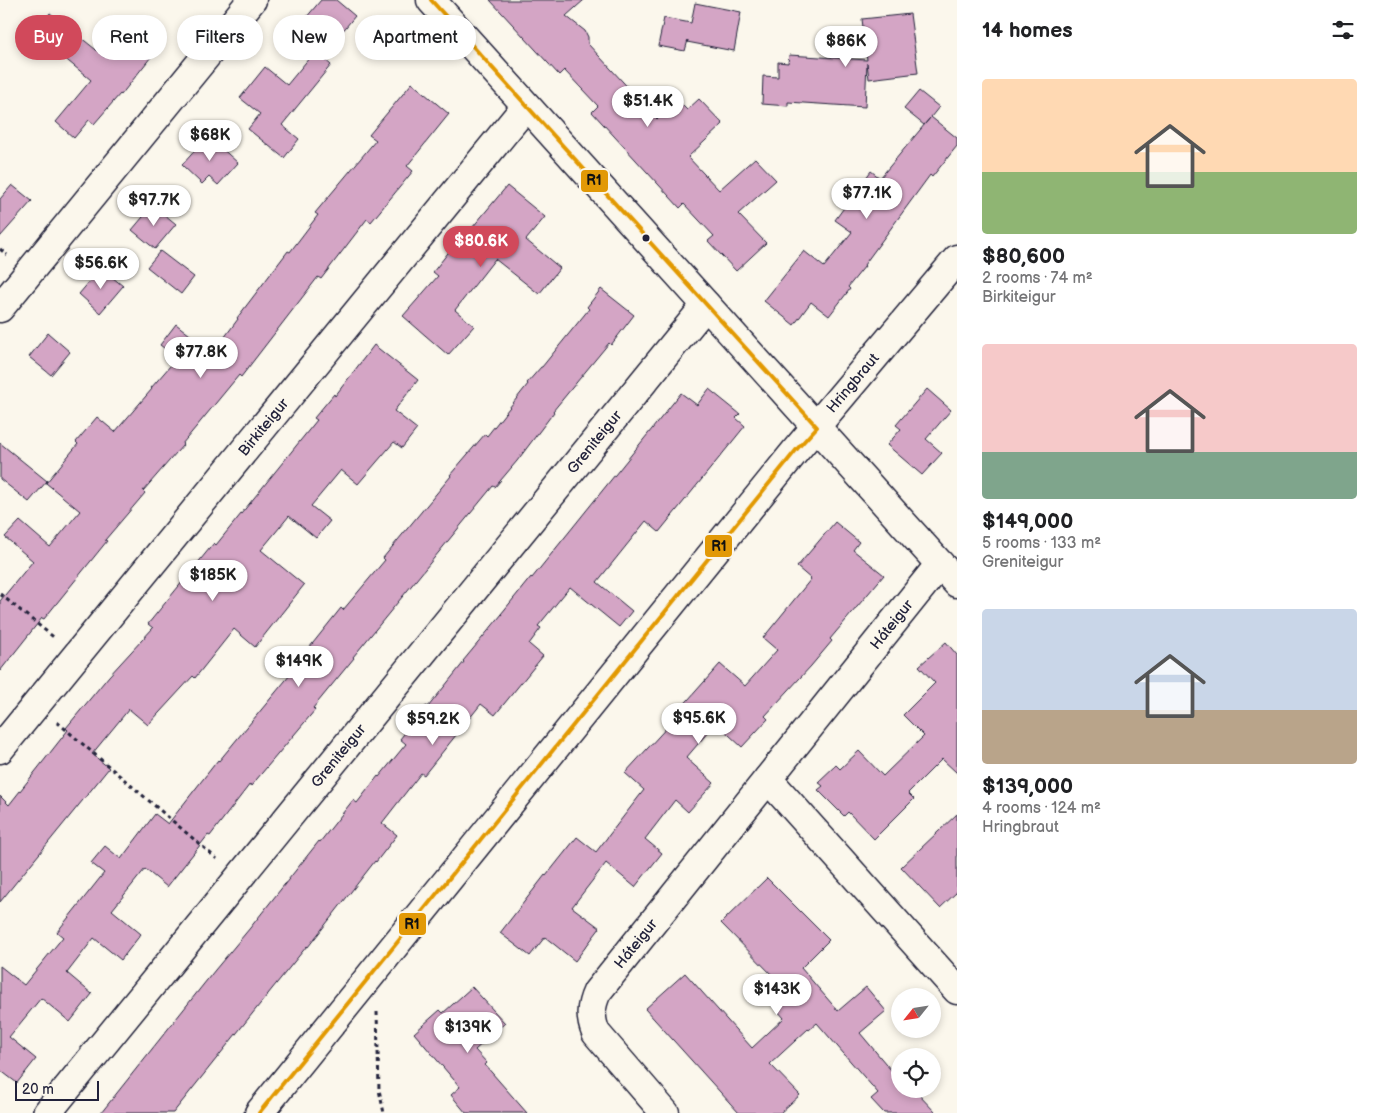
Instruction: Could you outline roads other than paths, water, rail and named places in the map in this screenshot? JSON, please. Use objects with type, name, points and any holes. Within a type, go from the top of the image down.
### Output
[{"type":"street","points":[[0,308],[252,0]]},
{"type":"street","points":[[431,0],[949,574]]},
{"type":"street","name":"Birkiteigur","points":[[0,749],[526,106]]},
{"type":"street","name":"Hringbraut","points":[[259,1113],[772,480],[957,259]]},
{"type":"street","name":"Greniteigur","points":[[47,1113],[706,305]]},
{"type":"street","name":"Háteigur","points":[[666,1113],[596,1033],[592,1024],[591,1014],[592,1003],[597,992],[768,779],[949,574]]},
{"type":"street","points":[[768,779],[957,990]]}]
